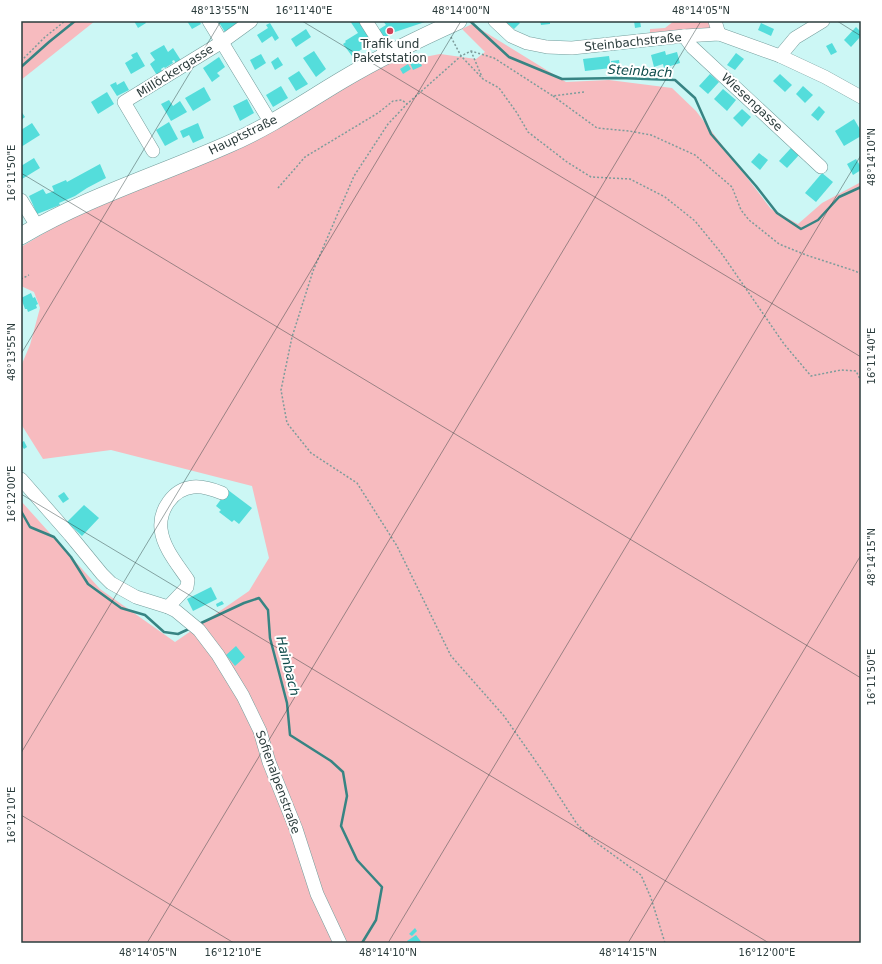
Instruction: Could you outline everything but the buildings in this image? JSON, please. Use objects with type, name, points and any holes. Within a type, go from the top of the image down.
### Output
[{"type":"main road","name":"Hauptstraße","points":[[21,236],[64,212],[100,196],[230,144],[271,123],[387,54],[452,24]]},
{"type":"street","points":[[209,21],[271,123]]},
{"type":"street","name":"Millöckergasse","points":[[153,151],[124,102],[222,42],[252,21]]},
{"type":"street","points":[[366,21],[387,54]]},
{"type":"street","name":"Steinbachstraße","points":[[495,21],[510,36],[527,43],[547,47],[592,47],[684,36],[719,34],[780,56],[825,77],[861,97]]},
{"type":"street","points":[[715,21],[719,34]]},
{"type":"street","points":[[780,56],[795,38],[823,21]]},
{"type":"street","name":"Wiesengasse","points":[[684,36],[692,47],[821,167]]},
{"type":"street","points":[[21,200],[37,226]]},
{"type":"street","points":[[21,479],[111,583],[136,597],[168,607],[187,587],[188,580],[170,553],[163,539],[161,529],[163,509],[173,497],[186,488],[210,488],[222,493]]},
{"type":"street","name":"Sofienalpenstraße","points":[[168,607],[184,617],[199,630],[218,655],[252,713],[260,731],[269,762],[296,829],[317,894],[340,943]]},
{"type":"path","points":[[21,61],[44,37],[65,21]]},
{"type":"path","points":[[452,24],[461,56],[483,79],[499,88],[517,113],[528,132],[567,162],[591,177],[630,179],[665,197],[695,221],[722,254],[784,344],[811,376],[841,370],[856,371],[861,381]]},
{"type":"path","points":[[471,51],[483,79]]},
{"type":"path","points":[[665,943],[651,898],[641,876],[594,841],[577,824],[504,716],[451,656],[397,546],[357,484],[311,453],[287,423],[281,390],[292,337],[313,272],[354,176],[388,124],[407,104],[461,56],[471,51],[494,58],[554,96],[597,128],[651,135],[695,155],[732,187],[741,210],[750,220],[779,244],[861,274]]},
{"type":"path","points":[[554,96],[584,92]]},
{"type":"path","points":[[278,188],[305,157],[378,114],[393,101],[402,100],[407,104]]},
{"type":"path","points":[[21,279],[29,275]]},
{"type":"shaded area","points":[[21,21],[95,21],[21,80]]},
{"type":"shaded area","points":[[674,21],[709,21],[712,24],[711,29],[650,33],[650,29],[665,28]]},
{"type":"shaded area","points":[[472,24],[566,82],[609,80],[672,88],[696,111],[771,209],[798,224],[822,203],[861,182],[861,943],[21,943],[21,501],[100,589],[175,642],[249,591],[269,558],[252,486],[111,450],[43,459],[21,424],[21,366],[30,345],[40,308],[34,292],[21,286],[21,247],[81,211],[383,65],[440,54],[476,59],[485,52],[462,29]]},
{"type":"waterway","points":[[21,67],[75,21]]},
{"type":"waterway","name":"Steinbach","points":[[470,21],[509,57],[562,79],[619,78],[675,80],[695,98],[711,134],[777,213],[801,229],[818,220],[839,197],[861,187]]},
{"type":"waterway","name":"Hainbach","points":[[21,511],[30,527],[54,537],[71,557],[88,584],[121,608],[145,615],[164,632],[178,634],[191,628]]},
{"type":"waterway","name":"Hainbach","points":[[199,624],[244,603],[259,598],[268,610],[270,638],[287,703],[290,735],[331,761],[343,772],[347,796],[341,826],[357,860],[382,887],[376,920],[362,943]]},
{"type":"place","name":"Trafik und Paketstation","points":[[390,31]]}]
